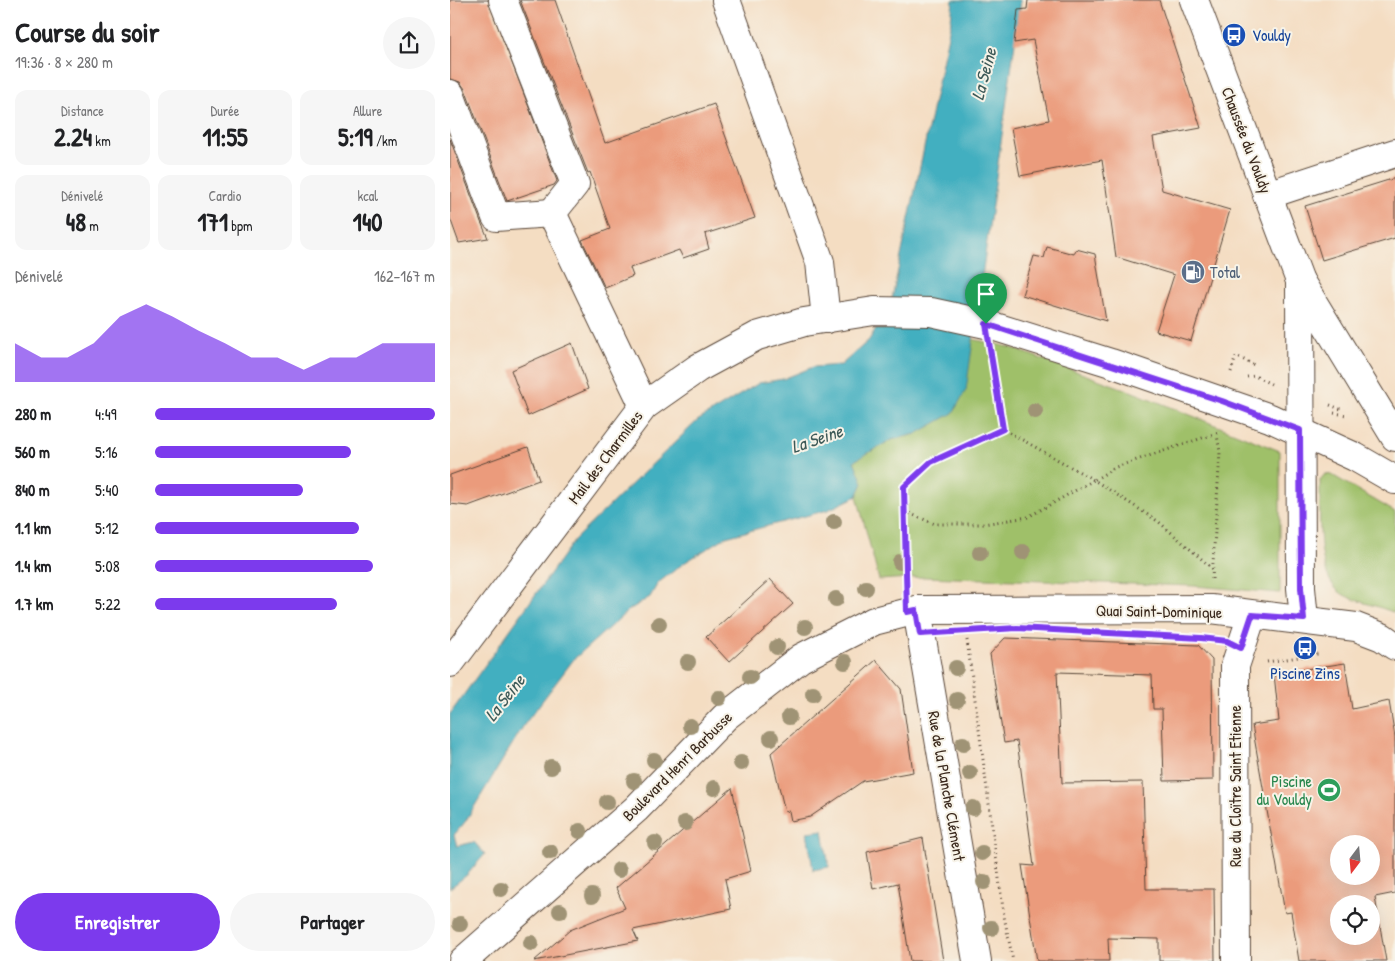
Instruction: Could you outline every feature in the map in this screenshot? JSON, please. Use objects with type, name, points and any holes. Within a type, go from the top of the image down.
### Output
[{"type":"main road","points":[[450,94],[496,217],[552,213],[575,184],[503,0]]},
{"type":"main road","points":[[726,0],[820,262],[826,319]]},
{"type":"main road","name":"Chaussée du Vouldy","points":[[1194,0],[1300,281],[1392,429]]},
{"type":"main road","points":[[1267,195],[1395,153]]},
{"type":"main road","points":[[552,213],[644,406]]},
{"type":"main road","name":"Chaussée du Vouldy","points":[[1300,281],[1301,588],[1304,619]]},
{"type":"main road","name":"Mail des Charmilles","points":[[450,663],[644,406],[698,368],[757,336],[804,322],[874,312],[931,312],[991,325],[1222,401],[1300,430],[1395,480]]},
{"type":"main road","name":"Quai Saint-Dominique","points":[[912,611],[1211,609],[1252,615],[1304,619],[1356,627],[1382,637],[1395,646]]},
{"type":"main road","name":"Boulevard Henri Barbusse","points":[[463,961],[636,809],[725,716],[801,658],[874,621],[912,611]]},
{"type":"main road","name":"Rue de la Planche Clément","points":[[912,611],[977,961]]},
{"type":"main road","name":"Rue du Cloïtre Saint Etienne","points":[[1236,961],[1235,673],[1252,615]]},
{"type":"path","points":[[991,325],[1003,429]]},
{"type":"path","points":[[1231,373],[1236,356],[1256,366]]},
{"type":"path","points":[[1326,409],[1346,415],[1354,414]]},
{"type":"path","points":[[1003,429],[1094,480],[1159,522],[1213,569]]},
{"type":"path","points":[[912,611],[904,487],[931,462],[1003,429]]},
{"type":"path","points":[[906,512],[935,524],[984,524],[1028,517],[1116,467],[1199,439],[1217,435],[1220,452],[1211,609]]},
{"type":"path","points":[[965,631],[1004,916],[1013,961]]},
{"type":"path","points":[[1241,648],[1253,657],[1270,662],[1324,653]]},
{"type":"green space","points":[[972,339],[1009,347],[1133,392],[1280,451],[1280,593],[1194,586],[924,577],[879,580],[857,496],[863,483],[854,461],[891,440],[916,434],[970,354]]},
{"type":"green space","points":[[1325,474],[1332,475],[1395,512],[1395,613],[1344,595],[1334,587],[1327,574],[1323,559],[1320,525],[1320,480]]},
{"type":"water","name":"La Seine","points":[[953,0],[1021,0],[966,390],[953,413],[916,434],[891,440],[854,461],[863,483],[857,496],[828,510],[726,537],[684,563],[658,583],[650,597],[629,610],[574,659],[524,725],[465,822],[454,835],[457,846],[474,842],[485,854],[467,875],[450,888],[450,714],[575,539],[697,421],[759,383],[783,379],[813,367],[841,365],[869,340],[891,303],[951,21]]},
{"type":"water","points":[[823,830],[829,867],[813,870],[807,832]]},
{"type":"building","points":[[450,0],[488,0],[557,181],[554,185],[507,201],[465,89],[460,82],[450,79]]},
{"type":"building","points":[[520,0],[555,0],[605,143],[714,104],[755,218],[705,234],[709,249],[683,258],[679,250],[630,268],[633,276],[605,288],[582,240],[610,229],[590,172],[588,173]]},
{"type":"building","points":[[1028,0],[1159,0],[1201,128],[1153,137],[1162,190],[1230,210],[1191,341],[1156,331],[1174,275],[1116,257],[1102,160],[1020,176],[1011,128],[1049,120],[1033,40],[1014,43],[1018,10],[1027,9]]},
{"type":"building","points":[[450,139],[488,238],[459,243],[450,218]]},
{"type":"building","points":[[1395,178],[1395,238],[1322,260],[1305,206]]},
{"type":"building","points":[[1047,247],[1074,254],[1076,249],[1095,254],[1106,321],[1022,295],[1034,256],[1044,258]]},
{"type":"building","points":[[572,343],[588,389],[528,416],[511,370]]},
{"type":"building","points":[[528,447],[539,480],[468,506],[450,504],[450,475]]},
{"type":"building","points":[[770,579],[793,604],[729,662],[706,637]]},
{"type":"building","points":[[1005,638],[1198,645],[1212,660],[1213,780],[1164,781],[1162,709],[1153,709],[1152,675],[1057,672],[1062,783],[1143,782],[1146,889],[1214,889],[1215,961],[1159,961],[1159,939],[1108,938],[1109,961],[1037,961],[1022,865],[1034,866],[1017,741],[1004,743],[990,654]]},
{"type":"building","points":[[876,660],[901,689],[913,772],[863,781],[810,817],[791,821],[789,811],[785,812],[771,753]]},
{"type":"building","name":"Piscine du Vouldy","points":[[1345,663],[1352,709],[1389,701],[1395,737],[1395,893],[1380,896],[1330,895],[1330,945],[1380,945],[1380,926],[1386,961],[1299,961],[1291,912],[1285,913],[1252,725],[1279,721],[1274,674]]},
{"type":"building","points":[[732,788],[751,871],[725,879],[731,909],[633,930],[638,941],[534,961],[570,930],[625,908],[616,888]]},
{"type":"building","points":[[923,838],[943,961],[910,961],[898,883],[873,889],[867,852]]},
{"type":"place","name":"Vouldy","points":[[1234,35]]},
{"type":"place","name":"Total","points":[[1193,272]]},
{"type":"place","name":"Piscine Zins","points":[[1305,648]]},
{"type":"place","name":"Piscine du Vouldy","points":[[1329,790]]},
{"type":"route","points":[[986,324],[1222,401],[1300,430],[1301,588],[1304,619],[1252,615],[1241,648],[1227,641],[1201,638],[1017,628],[920,634],[916,610],[907,612],[904,487],[931,462],[1003,429],[986,324]]}]
